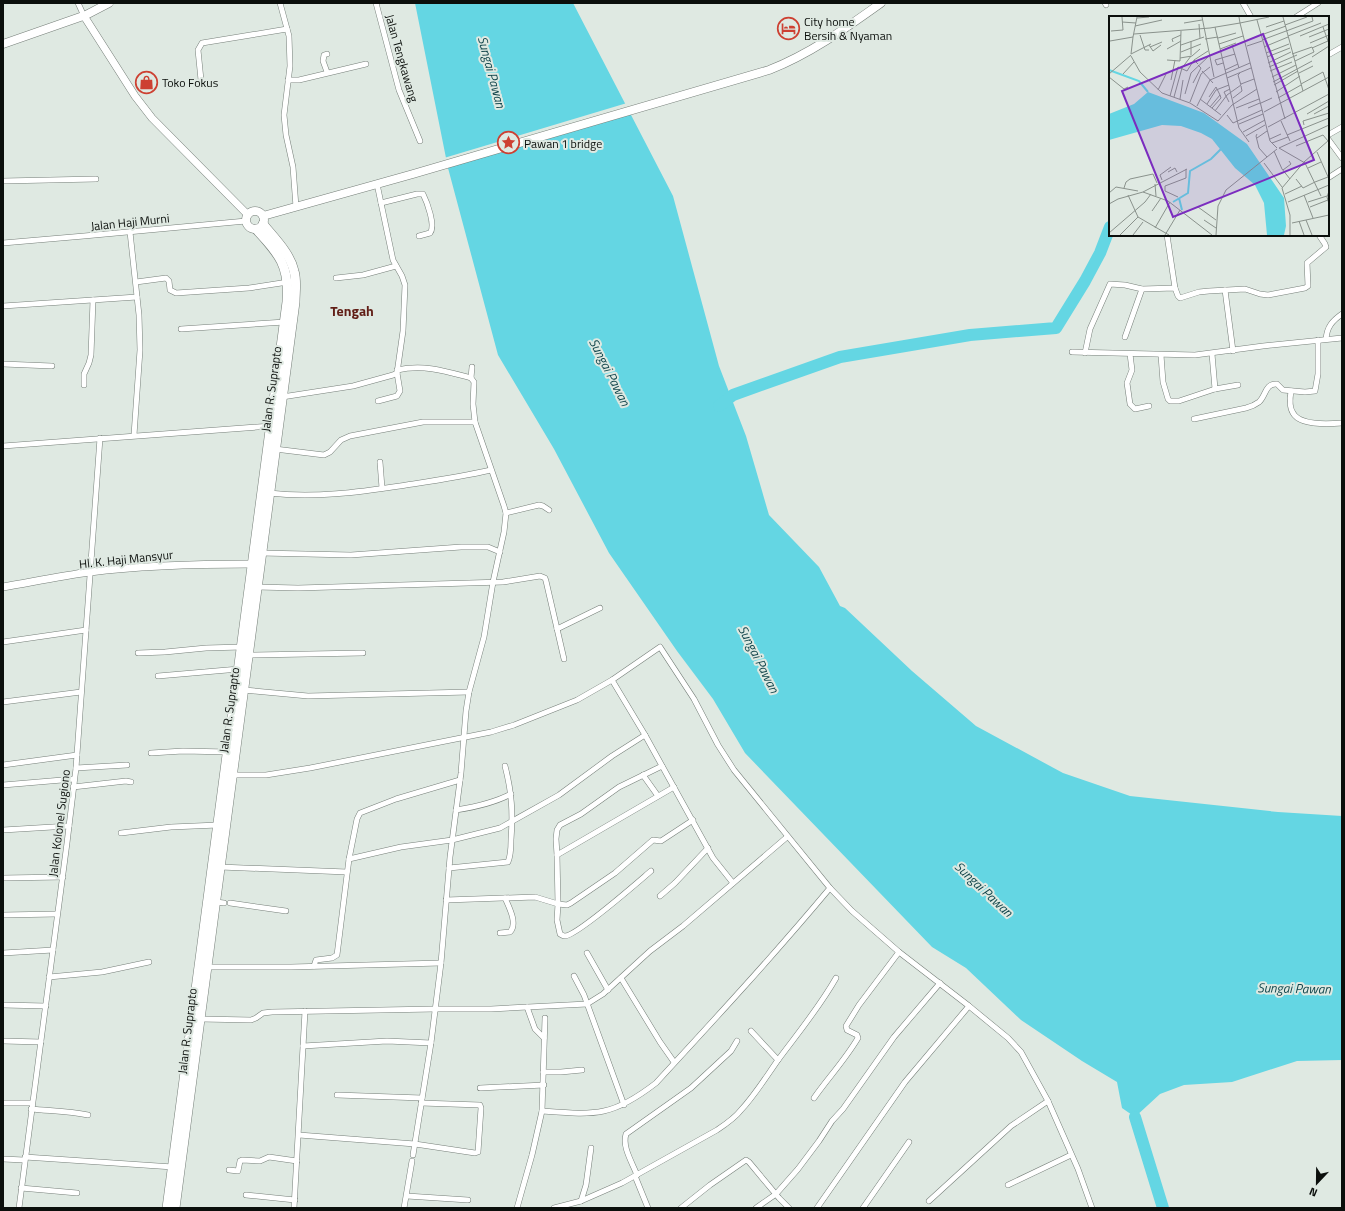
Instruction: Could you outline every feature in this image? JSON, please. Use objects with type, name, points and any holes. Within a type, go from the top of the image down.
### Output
[{"type":"highway","name":"Jalan R. Suprapto","points":[[175,1208],[173,1168],[199,967],[214,883],[218,825],[239,669],[257,587],[262,553],[269,494],[267,481],[271,426],[285,322],[288,282],[287,274],[261,223]]},
{"type":"highway","name":"Jalan R. Suprapto","points":[[167,1208],[175,1184],[207,967],[220,902],[214,883],[220,867],[249,655],[245,642],[252,564],[267,481],[275,449],[295,302],[296,282],[293,266],[261,223]]},
{"type":"main road","points":[[3,44],[84,16],[109,3]]},
{"type":"main road","points":[[261,223],[256,211],[250,213],[247,218],[250,228],[261,223],[296,207],[665,100],[786,63],[820,44],[881,3]]},
{"type":"street","points":[[78,3],[84,16],[135,96],[152,118],[247,218]]},
{"type":"street","points":[[280,3],[287,29],[290,55],[284,115],[286,135],[293,167],[296,207]]},
{"type":"street","name":"Jalan Tengkawang","points":[[376,3],[399,90],[420,141]]},
{"type":"street","points":[[1243,3],[1250,16]]},
{"type":"street","points":[[1298,16],[1318,3]]},
{"type":"street","points":[[201,80],[198,50],[202,43],[287,29]]},
{"type":"street","points":[[1329,54],[1342,47]]},
{"type":"street","points":[[327,54],[324,55],[323,59],[327,72]]},
{"type":"street","points":[[288,80],[299,80],[327,72],[366,64]]},
{"type":"street","points":[[1329,134],[1342,127]]},
{"type":"street","points":[[1329,140],[1342,158]]},
{"type":"street","points":[[1329,177],[1342,169]]},
{"type":"street","points":[[3,181],[96,179]]},
{"type":"street","points":[[377,184],[393,260],[405,285],[403,331],[397,371],[400,393],[397,396],[378,401]]},
{"type":"street","points":[[381,203],[417,194],[423,194],[430,214],[432,229],[430,233],[419,236]]},
{"type":"street","name":"Jalan Haji Murni","points":[[3,243],[130,232],[247,218]]},
{"type":"street","points":[[130,232],[136,282],[140,350],[134,435]]},
{"type":"street","points":[[1167,236],[1174,288],[1180,298],[1199,292],[1245,289],[1268,295],[1306,287],[1309,282],[1307,263],[1326,247],[1320,236]]},
{"type":"street","points":[[336,278],[363,275],[396,266]]},
{"type":"street","points":[[136,282],[166,278],[170,290],[176,293],[242,288],[288,282]]},
{"type":"street","points":[[1086,353],[1090,329],[1109,285],[1125,285],[1142,289],[1174,288]]},
{"type":"street","points":[[1125,337],[1142,289]]},
{"type":"street","points":[[1225,290],[1233,351]]},
{"type":"street","points":[[3,306],[137,297]]},
{"type":"street","points":[[84,385],[84,374],[91,355],[93,300]]},
{"type":"street","points":[[1326,339],[1327,330],[1332,322],[1342,314]]},
{"type":"street","points":[[181,329],[285,322]]},
{"type":"street","points":[[1072,352],[1195,356],[1342,338]]},
{"type":"street","points":[[1194,419],[1253,406],[1260,402],[1267,388],[1273,384],[1277,384],[1283,390],[1313,392],[1316,389],[1319,360],[1318,340]]},
{"type":"street","points":[[1130,354],[1132,370],[1127,382],[1130,404],[1135,409],[1150,406]]},
{"type":"street","points":[[1212,354],[1215,389]]},
{"type":"street","points":[[1161,355],[1163,382],[1170,401],[1186,399],[1215,389],[1238,385]]},
{"type":"street","points":[[3,364],[52,366]]},
{"type":"street","points":[[282,397],[359,385],[397,371],[413,367],[425,367],[472,378]]},
{"type":"street","points":[[413,1155],[431,1043],[441,963],[449,868],[469,692],[484,637],[492,582],[500,552],[506,513],[475,422],[472,367]]},
{"type":"street","points":[[1291,391],[1292,413],[1297,417],[1312,422],[1342,423]]},
{"type":"street","points":[[275,449],[324,455],[330,452],[341,440],[350,436],[423,422],[475,422]]},
{"type":"street","points":[[3,446],[134,435],[271,426]]},
{"type":"street","name":"Jalan Kolonel Sugiono","points":[[19,1208],[24,1159],[46,1006],[76,768],[100,438]]},
{"type":"street","points":[[380,462],[382,488]]},
{"type":"street","points":[[269,494],[324,495],[382,488],[491,470]]},
{"type":"street","points":[[506,513],[539,505],[549,510]]},
{"type":"street","points":[[262,553],[351,555],[455,547],[488,547],[500,552]]},
{"type":"street","name":"Hl. K. Haji Mansyur","points":[[3,587],[90,572],[183,564],[252,564]]},
{"type":"street","points":[[257,587],[298,588],[503,582],[543,576],[546,581],[564,659]]},
{"type":"street","points":[[557,629],[600,608]]},
{"type":"street","points":[[3,642],[86,630]]},
{"type":"street","points":[[138,653],[206,648],[245,642]]},
{"type":"street","points":[[232,775],[266,775],[310,768],[464,738],[496,730],[577,700],[612,680],[658,647],[661,648],[694,699],[718,745],[734,770],[830,888],[852,911],[899,952],[969,1006],[1008,1038],[1021,1052],[1048,1101],[1092,1208]]},
{"type":"street","points":[[249,655],[363,653]]},
{"type":"street","points":[[158,676],[239,669]]},
{"type":"street","points":[[612,680],[645,735],[713,858],[733,883]]},
{"type":"street","points":[[244,690],[308,696],[469,692]]},
{"type":"street","points":[[3,702],[81,692]]},
{"type":"street","points":[[348,859],[407,846],[452,840],[500,828],[559,795],[612,756],[645,735]]},
{"type":"street","points":[[151,753],[183,751],[228,752]]},
{"type":"street","points":[[3,764],[77,755]]},
{"type":"street","points":[[76,768],[127,765]]},
{"type":"street","points":[[449,868],[507,863],[510,859],[513,821],[512,794],[505,766]]},
{"type":"street","points":[[651,871],[579,928],[565,936],[560,934],[558,928],[556,839],[557,830],[560,825],[582,814],[619,787],[662,766]]},
{"type":"street","points":[[643,775],[658,796]]},
{"type":"street","points":[[3,785],[74,779]]},
{"type":"street","points":[[314,966],[316,960],[332,958],[337,955],[348,859],[360,813],[396,798],[460,780]]},
{"type":"street","points":[[73,787],[126,781],[131,782]]},
{"type":"street","points":[[557,855],[674,787]]},
{"type":"street","points":[[456,810],[473,807],[512,794]]},
{"type":"street","points":[[446,900],[535,897],[558,904],[567,905],[579,899],[614,873],[653,840],[661,841],[693,820]]},
{"type":"street","points":[[120,833],[171,827],[218,825]]},
{"type":"street","points":[[3,830],[69,826]]},
{"type":"street","points":[[200,1019],[251,1020],[263,1013],[305,1011],[462,1010],[587,1004],[608,990],[650,951],[683,926],[787,837]]},
{"type":"street","points":[[660,896],[675,883],[708,848]]},
{"type":"street","points":[[220,867],[347,872]]},
{"type":"street","points":[[3,878],[63,877]]},
{"type":"street","points":[[542,1111],[581,1114],[597,1113],[624,1104],[656,1083],[772,956],[830,888]]},
{"type":"street","points":[[500,933],[510,932],[512,929],[512,913],[505,898]]},
{"type":"street","points":[[230,903],[286,910]]},
{"type":"street","points":[[3,915],[57,914]]},
{"type":"street","points":[[3,953],[53,950]]},
{"type":"street","points":[[814,1098],[858,1038],[857,1035],[847,1030],[846,1026],[859,1005],[899,952]]},
{"type":"street","points":[[587,953],[608,990]]},
{"type":"street","points":[[49,977],[102,972],[149,962]]},
{"type":"street","points":[[207,967],[441,963]]},
{"type":"street","points":[[574,976],[584,995],[624,1104]]},
{"type":"street","points":[[621,978],[674,1062]]},
{"type":"street","points":[[554,1208],[582,1201],[603,1192],[711,1133],[732,1119],[741,1111],[818,1008],[836,978]]},
{"type":"street","points":[[756,1208],[776,1194],[798,1169],[894,1037],[940,983]]},
{"type":"street","points":[[3,1005],[46,1006]]},
{"type":"street","points":[[517,1208],[532,1155],[542,1111],[544,1085],[545,1006]]},
{"type":"street","points":[[817,1208],[905,1082],[969,1006]]},
{"type":"street","points":[[527,1007],[535,1029],[544,1038]]},
{"type":"street","points":[[294,1208],[305,1011]]},
{"type":"street","points":[[752,1031],[778,1060]]},
{"type":"street","points":[[3,1041],[41,1042]]},
{"type":"street","points":[[303,1046],[387,1041],[431,1043]]},
{"type":"street","points":[[648,1208],[627,1153],[624,1142],[626,1134],[691,1088],[731,1051],[737,1041]]},
{"type":"street","points":[[543,1072],[582,1070]]},
{"type":"street","points":[[480,1088],[544,1085]]},
{"type":"street","points":[[299,1135],[415,1144],[475,1153],[479,1150],[480,1104],[337,1095]]},
{"type":"street","points":[[929,1201],[1010,1126],[1048,1101]]},
{"type":"street","points":[[3,1103],[31,1106],[54,1112],[65,1111],[88,1115]]},
{"type":"street","points":[[863,1208],[909,1142]]},
{"type":"street","points":[[582,1201],[586,1185],[591,1148]]},
{"type":"street","points":[[1008,1185],[1071,1155]]},
{"type":"street","points":[[229,1170],[238,1171],[242,1160],[260,1161],[269,1157],[297,1161]]},
{"type":"street","points":[[3,1159],[173,1168]]},
{"type":"street","points":[[681,1208],[710,1185],[746,1160],[789,1208]]},
{"type":"street","points":[[404,1208],[412,1161]]},
{"type":"street","points":[[21,1188],[76,1193]]},
{"type":"street","points":[[246,1195],[295,1200]]},
{"type":"street","points":[[407,1196],[468,1200]]},
{"type":"water","name":"Sungai Pawan","points":[[415,3],[573,3],[673,196],[719,366],[746,436],[769,515],[819,567],[840,606],[845,608],[912,671],[976,726],[1063,773],[1130,796],[1278,812],[1342,816],[1342,1060],[1297,1061],[1232,1082],[1184,1085],[1160,1094],[1135,1117],[1122,1108],[1117,1082],[1082,1061],[1021,1020],[966,968],[932,947],[745,753],[713,699],[677,651],[609,553],[554,449],[498,355],[448,168]]},
{"type":"pier","points":[[627,103],[632,112],[446,167],[444,158]]},
{"type":"waterway","points":[[719,406],[733,395],[840,357],[970,335],[1056,328],[1085,281],[1100,253],[1109,230]]},
{"type":"waterway","points":[[1135,1117],[1163,1208]]},
{"type":"place","name":"City home Bersih & Nyaman","points":[[789,28]]},
{"type":"place","name":"Toko Fokus","points":[[146,82]]},
{"type":"place","name":"Pawan 1 bridge","points":[[508,143]]},
{"type":"district","name":"Tengah","points":[[352,310]]}]
